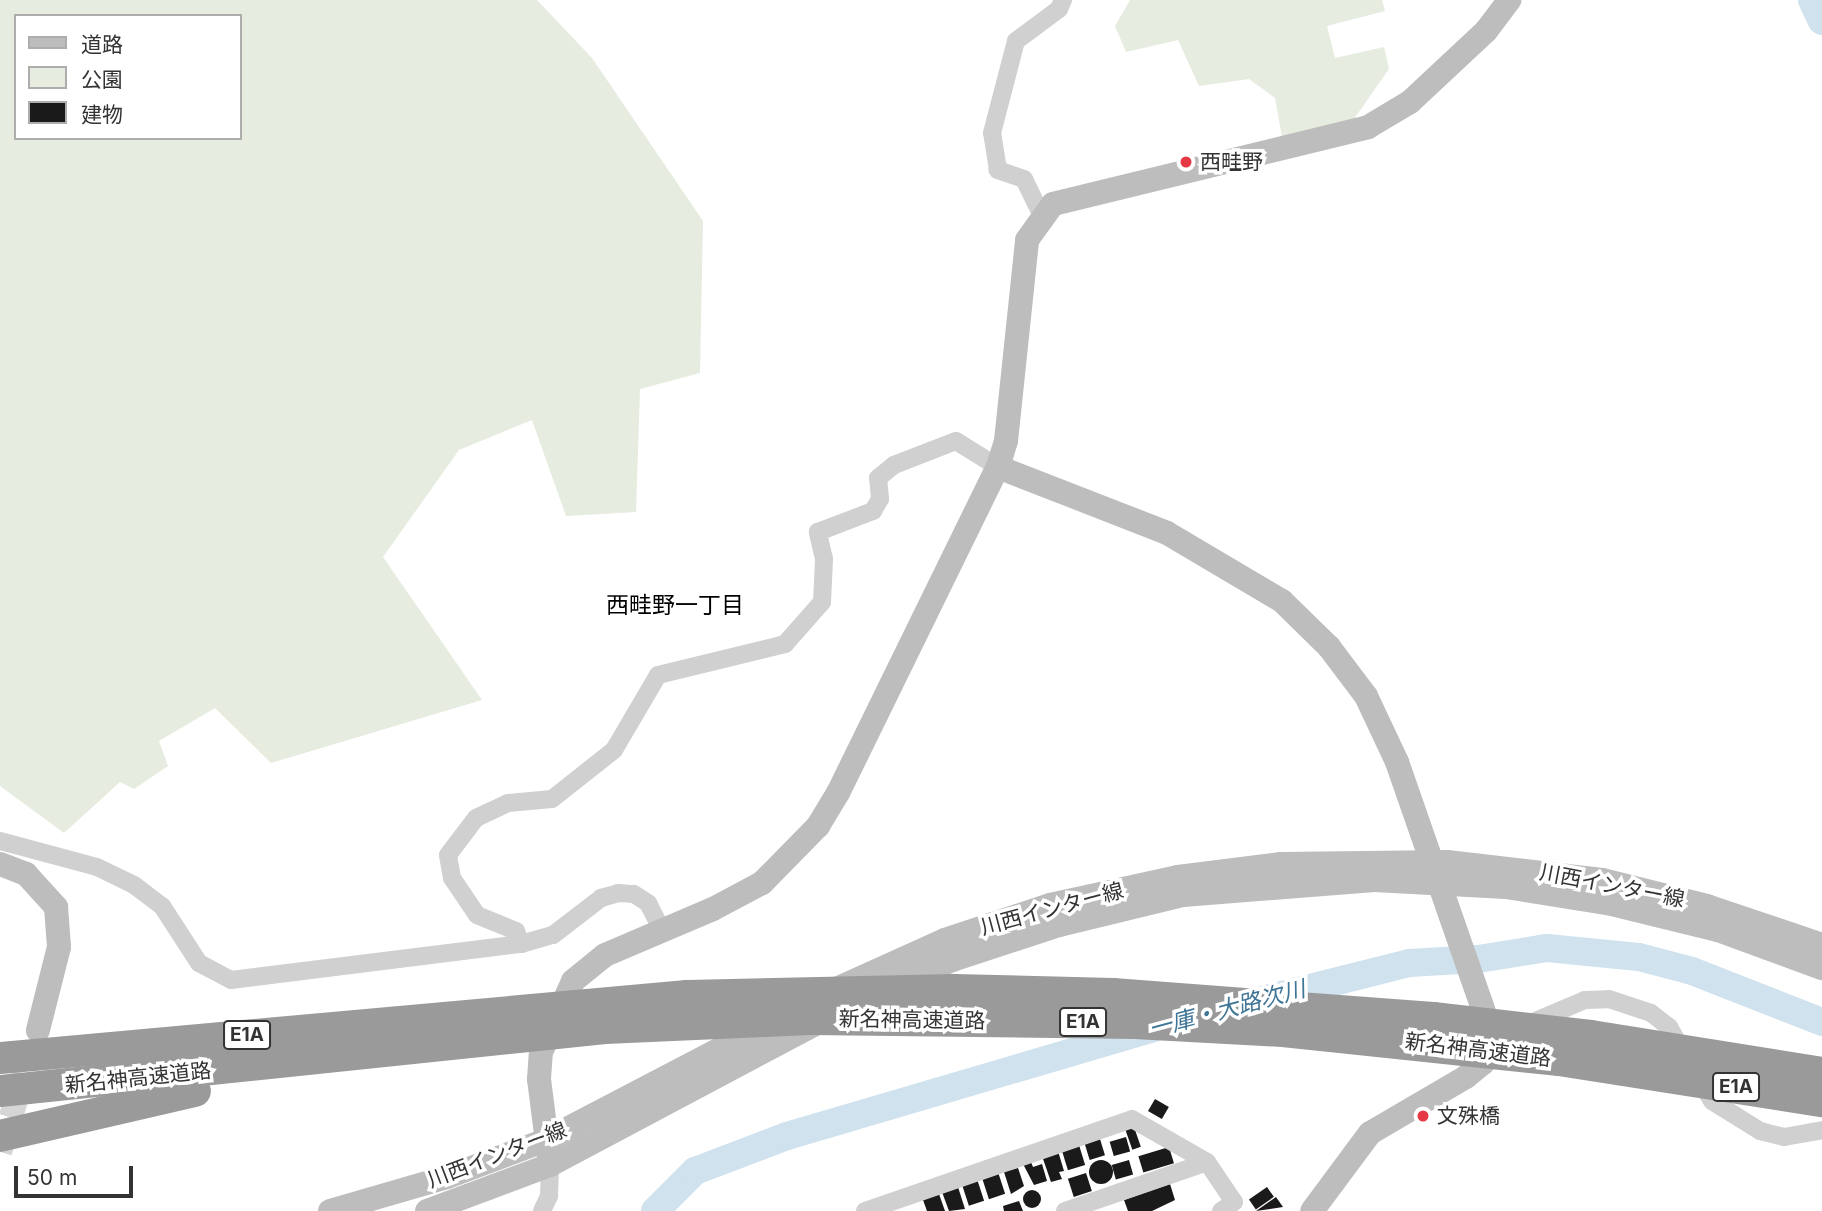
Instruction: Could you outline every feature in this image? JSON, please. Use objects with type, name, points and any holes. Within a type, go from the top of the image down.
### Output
[{"type":"highway","name":"新名神高速道路","points":[[0,1091],[487,1034],[687,996],[831,991],[1113,994],[1433,1018],[1591,1036],[1822,1073]]},
{"type":"highway","name":"新名神高速道路","points":[[2,1057],[809,1019],[1135,1023],[1283,1031],[1559,1060],[1822,1101]]},
{"type":"highway","points":[[0,1136],[173,1095],[487,1034]]},
{"type":"street","points":[[1043,218],[1024,179],[998,170],[992,133],[1016,41],[1059,9],[1063,0]]},
{"type":"street","points":[[542,1211],[549,1196],[548,1152],[539,1079],[541,1052],[573,981],[606,955],[661,929],[713,909],[762,883],[818,827],[998,467],[1006,442],[1027,240],[1053,204],[1368,127],[1410,102],[1486,31],[1509,0]]},
{"type":"street","points":[[521,944],[516,931],[477,915],[452,878],[448,855],[477,818],[508,803],[552,799],[614,750],[658,675],[785,644],[822,602],[824,559],[818,532],[873,511],[880,499],[878,478],[894,465],[956,441],[998,467],[1167,533],[1282,601],[1329,648],[1366,696],[1396,762],[1442,900],[1494,1041]]},
{"type":"street","points":[[0,841],[97,867],[134,885],[162,906],[199,963],[231,981],[521,944],[553,934],[601,898],[618,893],[634,894],[648,903],[661,929]]},
{"type":"street","points":[[0,864],[26,874],[56,907],[59,947],[38,1030]]},
{"type":"street","name":"川西インター線","points":[[427,1211],[953,960],[1059,925],[1183,895],[1375,870],[1500,866],[1602,880],[1707,906],[1822,945]]},
{"type":"street","name":"川西インター線","points":[[1375,870],[1612,904],[1718,930],[1822,968]]},
{"type":"street","points":[[1312,1211],[1370,1133],[1465,1077],[1483,1063],[1494,1041],[1552,1012],[1585,1000],[1609,999],[1651,1013],[1669,1027],[1712,1101],[1760,1131],[1784,1137],[1819,1137]]},
{"type":"street","points":[[865,1211],[894,1207],[1132,1119],[1207,1162],[1234,1202],[1221,1211]]},
{"type":"street","name":"川西インター線","points":[[330,1211],[447,1177],[548,1152]]},
{"type":"street","points":[[1065,1211],[1207,1162]]},
{"type":"green space","points":[[0,0],[537,0],[592,58],[703,221],[700,373],[640,389],[636,512],[566,516],[532,420],[459,450],[383,557],[482,700],[271,763],[215,708],[159,741],[168,766],[134,789],[120,782],[64,833],[0,786]]},
{"type":"green space","points":[[1130,0],[1382,0],[1385,11],[1327,26],[1335,58],[1384,47],[1389,69],[1354,119],[1282,137],[1275,98],[1249,79],[1199,86],[1178,40],[1126,52],[1115,26]]},
{"type":"building","points":[[1155,1099],[1169,1107],[1162,1119],[1148,1111]]},
{"type":"building","points":[[1134,1127],[1141,1147],[1132,1150],[1125,1130]]},
{"type":"building","points":[[1126,1137],[1130,1151],[1114,1156],[1110,1142]]},
{"type":"building","points":[[1100,1139],[1105,1155],[1090,1160],[1085,1144]]},
{"type":"building","points":[[1079,1145],[1085,1165],[1068,1170],[1062,1150]]},
{"type":"building","points":[[1169,1147],[1174,1163],[1143,1173],[1138,1156]]},
{"type":"building","points":[[1058,1151],[1064,1171],[1059,1172],[1062,1179],[1051,1182],[1042,1156]]},
{"type":"building","points":[[1101,1160],[1109,1164],[1113,1172],[1109,1180],[1101,1184],[1093,1180],[1089,1172],[1093,1164]]},
{"type":"building","points":[[1129,1160],[1133,1174],[1116,1179],[1112,1165]]},
{"type":"building","points":[[1022,1162],[1031,1162],[1033,1167],[1042,1164],[1047,1181],[1034,1185]]},
{"type":"building","points":[[1018,1168],[1024,1186],[1011,1194],[1004,1172]]},
{"type":"building","points":[[998,1172],[1005,1194],[989,1199],[982,1177]]},
{"type":"building","points":[[1086,1173],[1092,1191],[1074,1197],[1068,1179]]},
{"type":"building","points":[[977,1179],[984,1201],[969,1206],[962,1184]]},
{"type":"building","points":[[1170,1184],[1175,1200],[1152,1211],[1128,1211],[1124,1200]]},
{"type":"building","points":[[958,1187],[965,1209],[949,1211],[942,1192]]},
{"type":"building","points":[[1267,1187],[1274,1197],[1256,1209],[1249,1200]]},
{"type":"building","points":[[1032,1190],[1040,1195],[1041,1199],[1036,1207],[1032,1208],[1024,1203],[1023,1199],[1028,1191]]},
{"type":"building","points":[[939,1194],[945,1211],[927,1211],[923,1200]]},
{"type":"building","points":[[1276,1197],[1283,1207],[1256,1211]]},
{"type":"building","points":[[1019,1201],[1023,1211],[1004,1211],[1003,1206]]},
{"type":"waterway","name":"一庫・大路次川","points":[[1812,0],[1822,21]]},
{"type":"waterway","name":"一庫・大路次川","points":[[1258,1001],[1409,963],[1478,959],[1547,948],[1639,957],[1692,971],[1822,1022]]},
{"type":"waterway","name":"一庫・大路次川","points":[[655,1211],[695,1171],[787,1136],[1154,1028]]},
{"type":"tunnel","points":[[0,1152],[24,1074]]},
{"type":"place","name":"西畦野","points":[[1186,162]]},
{"type":"place","name":"文殊橋","points":[[1423,1116]]},
{"type":"district","name":"西畦野一丁目","points":[[675,605]]}]
